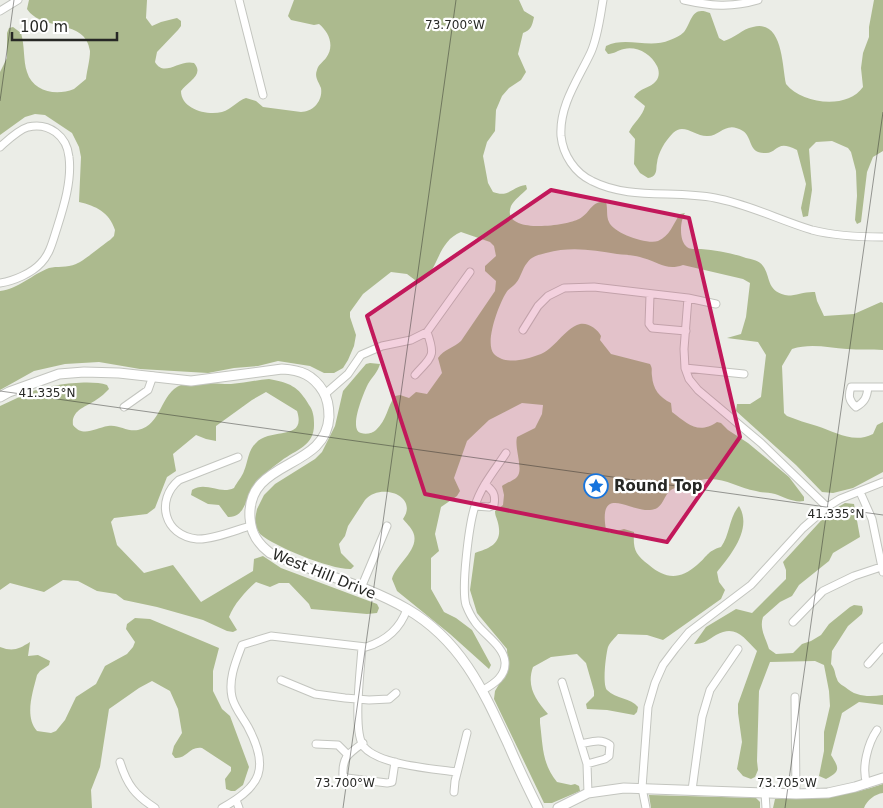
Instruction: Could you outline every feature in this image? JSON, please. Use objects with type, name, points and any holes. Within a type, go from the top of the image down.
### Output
[{"type":"street","points":[[0,11],[18,0]]},
{"type":"street","points":[[239,0],[263,95]]},
{"type":"street","points":[[603,0],[592,50],[568,98],[562,118],[561,136],[564,149],[574,169],[589,180],[618,191],[712,197],[732,201],[812,230],[837,235],[883,237]]},
{"type":"street","points":[[684,0],[725,6],[745,4],[758,0]]},
{"type":"street","points":[[0,147],[28,127],[40,126],[51,128],[60,135],[67,146],[69,156],[69,172],[62,210],[49,253],[41,263],[30,271],[0,283]]},
{"type":"street","points":[[325,394],[348,374],[361,355],[382,346],[411,340],[427,332],[470,272]]},
{"type":"street","points":[[523,330],[538,306],[548,296],[564,288],[594,287],[688,298],[716,304]]},
{"type":"street","points":[[650,295],[649,324],[652,328],[686,331]]},
{"type":"street","points":[[688,298],[685,368],[689,379],[698,390],[762,443],[827,507]]},
{"type":"street","points":[[415,375],[427,362],[432,352],[433,348],[427,332]]},
{"type":"street","points":[[685,368],[744,374]]},
{"type":"street","points":[[0,398],[8,392],[59,374],[105,372],[191,381],[270,370],[293,369],[306,373],[319,385],[325,394],[329,409],[325,433],[317,446],[309,453],[278,469],[258,485],[251,502],[250,526],[201,539],[192,538],[177,532],[166,513],[165,501],[172,486],[179,480],[238,457]]},
{"type":"street","points":[[124,407],[148,390],[153,376]]},
{"type":"street","points":[[868,387],[883,387]]},
{"type":"street","points":[[483,690],[496,683],[504,668],[505,661],[496,646],[475,622],[466,605],[466,556],[475,506],[485,484],[506,453]]},
{"type":"street","points":[[646,808],[642,788],[648,707],[663,665],[689,632],[750,585],[803,528],[827,507],[840,499],[883,482]]},
{"type":"street","points":[[475,506],[489,507],[494,505],[496,497],[494,492],[485,484]]},
{"type":"street","points":[[793,622],[823,590],[854,576],[882,570],[872,519],[860,492]]},
{"type":"street","name":"West Hill Drive","points":[[250,526],[258,543],[270,553],[361,588],[407,609],[433,629],[458,654],[483,690],[538,808]]},
{"type":"street","points":[[361,588],[387,526]]},
{"type":"street","points":[[875,537],[883,534]]},
{"type":"street","points":[[222,808],[248,792],[255,782],[260,756],[248,727],[232,699],[232,671],[242,644],[271,636],[362,647],[378,644],[403,622],[407,609]]},
{"type":"street","points":[[362,647],[358,699],[359,726],[364,747],[376,756],[395,762],[457,772]]},
{"type":"street","points":[[868,664],[883,647]]},
{"type":"street","points":[[692,790],[702,717],[710,690],[738,649]]},
{"type":"street","points":[[281,680],[315,694],[358,699],[389,699],[396,693]]},
{"type":"street","points":[[562,682],[587,764],[588,793]]},
{"type":"street","points":[[795,697],[796,794]]},
{"type":"street","points":[[867,784],[865,767],[869,747],[877,730]]},
{"type":"street","points":[[454,792],[467,733]]},
{"type":"street","points":[[581,744],[597,740],[607,742],[610,745],[609,756],[587,764]]},
{"type":"street","points":[[363,743],[347,754],[343,776],[386,783],[392,782],[395,762]]},
{"type":"street","points":[[316,744],[338,745],[347,754]]},
{"type":"street","points":[[120,762],[132,791],[155,808]]},
{"type":"street","points":[[558,808],[588,793],[624,788],[796,794],[828,793],[867,784],[883,778]]},
{"type":"street","points":[[765,793],[766,808]]},
{"type":"street","points":[[236,800],[239,808]]},
{"type":"highlighted area","points":[[551,190],[689,218],[740,437],[667,542],[425,494],[367,316]]},
{"type":"green space","points":[[29,0],[147,0],[146,18],[152,26],[177,18],[181,21],[181,26],[157,52],[155,62],[163,68],[188,62],[194,63],[197,67],[196,75],[181,91],[182,97],[190,107],[196,110],[216,113],[226,111],[246,98],[256,101],[263,107],[301,112],[313,108],[319,101],[321,88],[316,73],[318,67],[329,53],[330,40],[326,31],[319,24],[314,25],[291,20],[288,16],[294,0],[519,0],[524,11],[534,17],[531,27],[523,33],[518,54],[526,72],[521,80],[509,88],[502,96],[496,110],[495,131],[487,142],[483,156],[488,183],[493,192],[503,194],[526,185],[527,189],[511,206],[510,215],[515,221],[524,225],[549,226],[572,222],[583,217],[597,203],[606,202],[608,220],[612,226],[623,234],[639,240],[653,242],[666,236],[680,214],[685,213],[681,225],[681,235],[687,247],[724,252],[762,264],[772,287],[779,293],[795,295],[815,292],[824,316],[854,314],[881,302],[883,303],[883,350],[799,347],[792,349],[782,366],[784,413],[787,416],[838,434],[858,438],[873,434],[877,425],[883,422],[883,472],[853,488],[833,493],[822,492],[796,465],[736,411],[737,404],[750,404],[761,397],[766,355],[758,342],[727,338],[741,334],[746,317],[750,283],[743,279],[683,265],[672,267],[637,256],[591,250],[555,251],[533,257],[524,268],[518,281],[506,293],[496,314],[491,341],[491,349],[494,354],[504,360],[521,360],[533,357],[549,349],[574,327],[580,324],[589,325],[600,333],[600,340],[611,354],[650,364],[655,389],[663,398],[671,403],[672,412],[688,424],[699,428],[710,426],[717,422],[721,423],[789,477],[804,497],[804,501],[797,501],[775,494],[750,490],[720,480],[708,479],[689,483],[671,490],[655,509],[642,510],[618,503],[607,507],[605,516],[606,530],[610,533],[624,529],[634,532],[636,551],[641,558],[655,570],[667,575],[679,575],[691,570],[710,552],[721,547],[733,515],[739,506],[743,515],[742,533],[728,558],[717,572],[719,582],[725,590],[721,599],[663,640],[647,635],[618,634],[609,645],[605,669],[607,690],[635,704],[638,707],[634,715],[607,710],[587,709],[586,704],[594,696],[594,691],[586,663],[577,654],[551,657],[533,667],[531,681],[533,693],[548,714],[540,718],[540,723],[548,768],[557,782],[575,784],[579,786],[580,791],[552,803],[544,803],[494,699],[495,691],[508,669],[507,649],[477,613],[470,590],[475,553],[491,547],[499,535],[495,511],[503,505],[504,495],[502,486],[519,474],[517,437],[535,428],[542,414],[543,405],[522,403],[489,420],[467,441],[454,478],[460,491],[457,496],[441,507],[435,534],[439,551],[431,558],[431,589],[444,612],[472,630],[491,665],[489,669],[397,591],[392,579],[411,551],[415,538],[412,530],[403,519],[407,511],[406,504],[396,494],[380,492],[372,495],[365,500],[348,526],[345,536],[339,544],[341,553],[354,566],[351,569],[331,566],[290,551],[260,534],[254,524],[257,509],[264,495],[275,484],[315,459],[322,452],[335,426],[343,391],[366,364],[380,364],[368,384],[358,410],[356,425],[357,430],[361,433],[371,433],[380,426],[395,396],[400,395],[409,398],[416,392],[427,394],[442,373],[438,358],[461,341],[495,291],[496,281],[485,271],[485,266],[496,256],[494,246],[490,242],[461,232],[447,243],[426,278],[419,283],[407,274],[391,272],[363,294],[350,312],[356,335],[354,346],[343,368],[334,373],[324,373],[310,366],[278,361],[258,366],[208,373],[140,369],[99,362],[65,364],[34,371],[0,390],[0,291],[7,290],[49,268],[69,266],[79,262],[110,240],[114,236],[115,230],[105,214],[79,202],[81,157],[79,147],[72,133],[45,115],[35,114],[25,117],[0,135],[0,72],[7,58],[7,33],[9,28],[13,27],[21,33],[27,72],[34,84],[40,88],[53,92],[67,91],[74,89],[86,79],[90,58],[87,41],[81,34],[72,29],[43,21],[34,16],[27,9]]},
{"type":"green space","points":[[874,0],[883,0],[883,151],[873,157],[867,172],[861,222],[857,224],[855,220],[857,196],[856,171],[851,152],[848,148],[832,141],[816,142],[809,149],[812,190],[808,216],[803,217],[801,208],[806,184],[797,150],[781,146],[770,152],[760,153],[753,148],[746,134],[737,128],[728,128],[708,136],[685,129],[677,130],[662,147],[654,175],[648,178],[640,173],[634,164],[635,139],[629,132],[645,106],[634,97],[656,81],[659,75],[658,69],[651,58],[639,50],[629,48],[608,54],[605,50],[606,46],[621,42],[654,43],[670,40],[684,32],[696,13],[704,11],[710,13],[719,38],[724,41],[753,27],[763,26],[770,30],[776,37],[782,56],[786,84],[793,91],[813,100],[824,102],[836,101],[856,94],[863,87],[861,68],[863,53],[869,37]]},
{"type":"green space","points":[[269,379],[293,386],[301,393],[310,407],[314,431],[308,442],[274,466],[255,484],[239,514],[228,517],[219,505],[208,504],[191,495],[192,490],[202,487],[224,490],[234,488],[256,443],[262,438],[286,433],[297,427],[299,421],[297,411],[266,392],[216,426],[216,441],[196,435],[173,454],[176,471],[167,477],[155,508],[147,514],[114,518],[111,522],[117,545],[144,573],[173,565],[201,602],[253,571],[254,559],[263,556],[281,568],[377,604],[379,608],[377,613],[367,614],[311,609],[309,604],[289,583],[279,583],[270,587],[256,582],[240,598],[231,612],[229,617],[237,630],[233,632],[203,620],[124,600],[116,594],[97,591],[78,581],[63,580],[44,592],[10,583],[0,590],[0,406],[33,391],[49,387],[70,383],[100,383],[107,385],[109,389],[100,398],[77,412],[74,416],[73,425],[85,432],[112,426],[138,430],[152,422],[169,395],[181,385],[198,383],[231,384]]},
{"type":"green space","points":[[845,503],[854,504],[860,537],[833,553],[829,561],[799,585],[792,596],[780,602],[763,617],[762,629],[769,649],[776,654],[793,653],[802,644],[821,635],[829,624],[850,607],[854,605],[862,606],[862,614],[848,626],[832,651],[831,664],[840,684],[858,694],[868,696],[883,695],[883,705],[859,702],[842,713],[831,755],[837,769],[834,774],[826,779],[819,776],[824,751],[824,732],[830,706],[824,665],[815,661],[770,662],[759,691],[758,770],[755,777],[751,779],[743,776],[737,769],[742,742],[738,704],[757,651],[744,637],[729,631],[694,644],[706,627],[736,609],[752,613],[786,579],[786,570],[783,562],[828,513]]},
{"type":"green space","points":[[135,618],[150,619],[219,648],[213,671],[213,691],[222,709],[230,716],[249,767],[243,785],[235,791],[226,789],[225,779],[231,771],[231,767],[202,748],[194,749],[182,757],[175,758],[172,754],[174,746],[182,733],[178,709],[170,691],[152,681],[109,709],[100,767],[91,790],[92,808],[0,808],[0,647],[16,649],[30,642],[28,656],[38,655],[50,661],[49,665],[37,675],[30,711],[33,725],[37,731],[51,733],[56,731],[65,720],[76,697],[96,684],[105,666],[127,654],[133,647],[135,642],[126,629],[127,624]]},
{"type":"green space","points":[[883,784],[883,793],[872,798],[864,808],[773,808],[775,799],[843,794]]},
{"type":"green space","points":[[649,795],[756,798],[760,802],[760,808],[651,808]]},
{"type":"place","name":"Round Top","points":[[596,486]]}]
